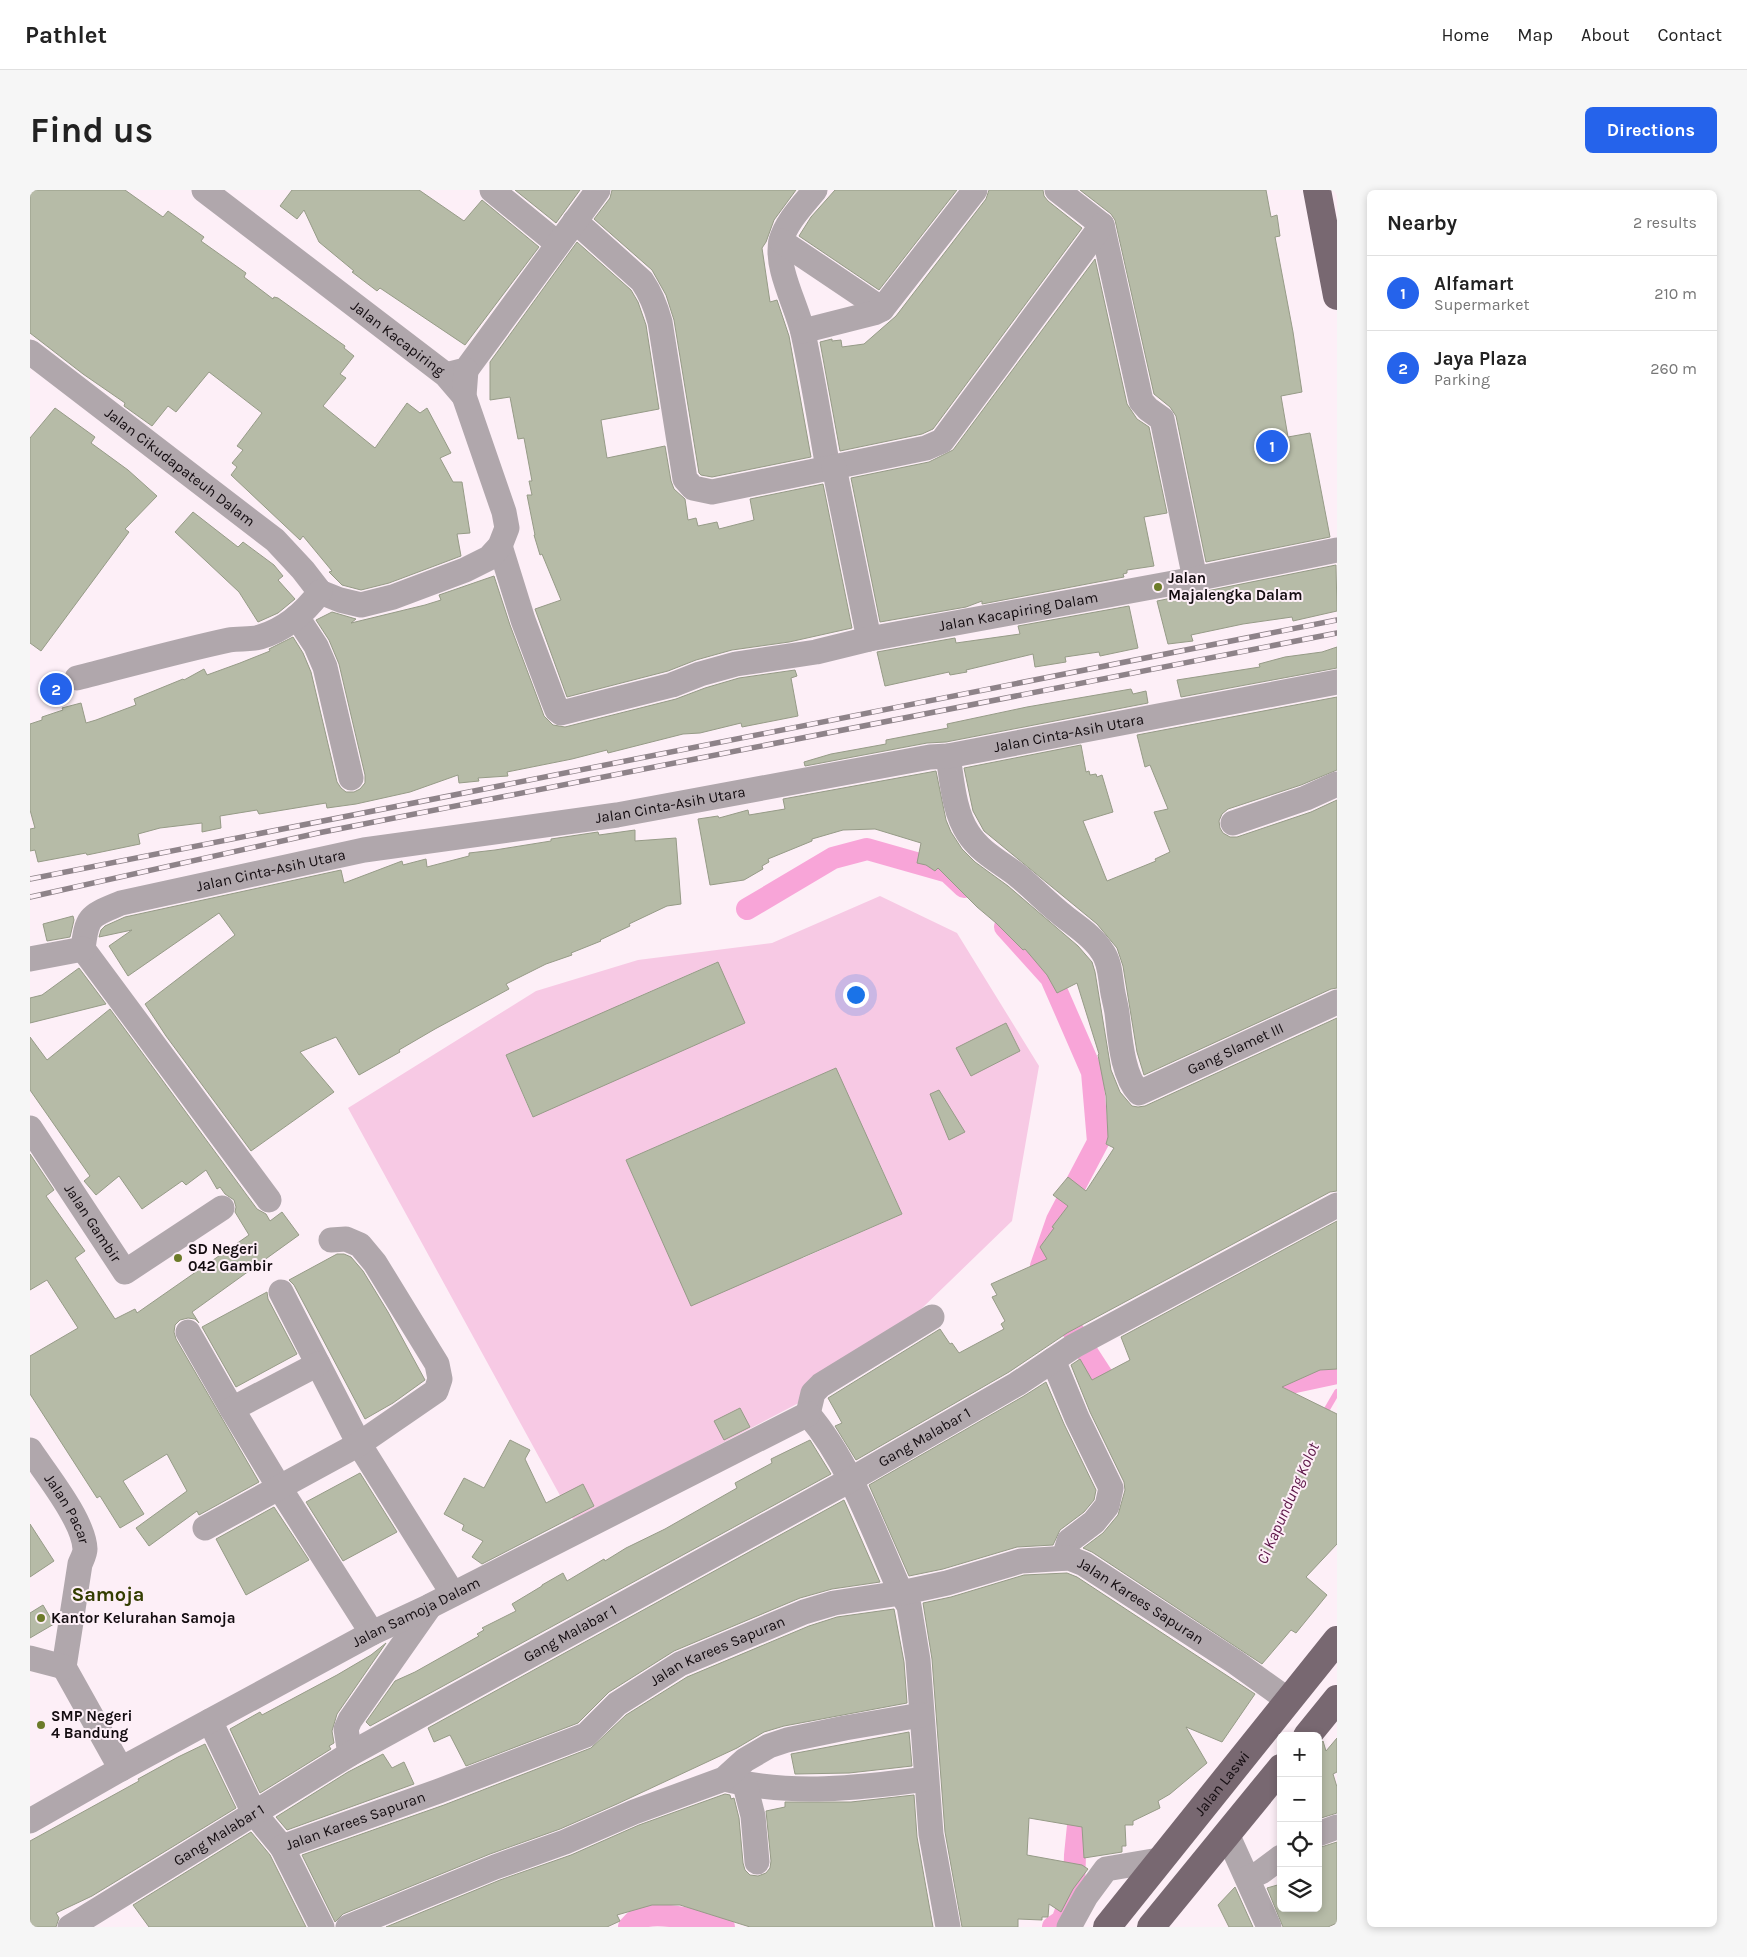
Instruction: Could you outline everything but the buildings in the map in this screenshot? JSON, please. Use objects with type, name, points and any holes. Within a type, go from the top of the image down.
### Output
[{"type":"main road","points":[[1318,190],[1337,296]]},
{"type":"main road","name":"Jalan Laswi","points":[[1115,1921],[1159,1860],[1337,1640]]},
{"type":"main road","points":[[1321,1728],[1337,1698]]},
{"type":"main road","points":[[1151,1927],[1277,1773]]},
{"type":"street","name":"Jalan Kacapiring","points":[[204,190],[456,372],[558,244],[598,190]]},
{"type":"street","points":[[492,190],[558,244]]},
{"type":"street","points":[[814,190],[788,226],[781,241],[781,256],[803,332],[869,639]]},
{"type":"street","points":[[803,332],[874,313],[882,309],[975,190]]},
{"type":"street","points":[[1057,190],[1102,225],[1141,401],[1148,409],[1162,419],[1195,579]]},
{"type":"street","points":[[575,221],[642,281],[650,292],[660,322],[685,480],[693,488],[712,492],[926,448],[942,441],[1102,225]]},
{"type":"street","points":[[781,241],[882,309]]},
{"type":"street","name":"Jalan Cikudapateuh Dalam","points":[[30,352],[274,540],[303,570],[320,592]]},
{"type":"street","points":[[77,678],[232,639],[259,637],[279,629],[298,617],[320,592],[340,600],[361,604],[393,597],[465,570],[489,558],[500,546],[506,528],[504,512],[456,372]]},
{"type":"street","name":"Jalan Kacapiring Dalam","points":[[500,546],[523,620],[557,710],[561,713],[672,685],[700,674],[736,664],[816,652],[869,639],[1195,579],[1337,550]]},
{"type":"street","points":[[298,617],[316,646],[325,667],[351,778]]},
{"type":"street","name":"Jalan Cinta-Asih Utara","points":[[83,949],[85,927],[92,917],[121,903],[374,849],[617,814],[948,756],[1337,682]]},
{"type":"street","name":"Gang Slamet III","points":[[948,756],[955,798],[961,819],[968,833],[984,852],[1016,874],[1053,908],[1097,943],[1104,953],[1111,972],[1118,1035],[1127,1071],[1139,1093],[1337,1002]]},
{"type":"street","points":[[1233,823],[1306,798],[1337,784]]},
{"type":"street","points":[[30,959],[83,949],[269,1200]]},
{"type":"street","name":"Jalan Gambir","points":[[30,1128],[124,1272],[222,1208]]},
{"type":"street","name":"Gang Malabar 1","points":[[70,1927],[350,1754],[850,1480],[1017,1384],[1074,1346],[1337,1205]]},
{"type":"street","points":[[205,1528],[359,1444],[436,1391],[440,1379],[438,1364],[375,1263],[360,1245],[346,1239],[331,1240]]},
{"type":"street","points":[[281,1292],[359,1444],[453,1594]]},
{"type":"street","points":[[932,1317],[821,1385],[813,1393],[808,1414],[817,1425],[850,1480],[901,1593],[909,1606],[918,1660],[931,1834],[948,1927]]},
{"type":"street","points":[[188,1332],[279,1487],[372,1633]]},
{"type":"street","points":[[1053,1360],[1077,1418],[1111,1488],[1107,1506],[1094,1522],[1069,1541],[1064,1558]]},
{"type":"street","points":[[232,1409],[318,1364]]},
{"type":"street","name":"Jalan Samoja Dalam","points":[[30,1821],[121,1769],[372,1633],[430,1606],[808,1414]]},
{"type":"street","name":"Jalan Pacar","points":[[30,1450],[77,1522],[85,1550],[80,1564],[64,1667]]},
{"type":"street","name":"Jalan Karees Sapuran","points":[[210,1721],[254,1813],[282,1847],[439,1791],[586,1735],[617,1704],[680,1664],[804,1612],[826,1606],[947,1583],[1021,1561],[1064,1558],[1084,1564],[1235,1662],[1288,1700]]},
{"type":"street","points":[[350,1754],[346,1729],[350,1720],[430,1606]]},
{"type":"street","points":[[30,1658],[64,1667],[121,1769]]},
{"type":"street","points":[[735,1782],[757,1752],[787,1740],[921,1715]]},
{"type":"street","points":[[348,1927],[495,1867],[565,1842],[634,1812],[735,1782],[782,1788],[823,1789],[864,1787],[926,1779]]},
{"type":"street","points":[[735,1782],[753,1816],[757,1862]]},
{"type":"street","points":[[1322,1833],[1337,1827]]},
{"type":"street","points":[[1227,1834],[1269,1927]]},
{"type":"street","points":[[282,1847],[322,1927]]},
{"type":"street","points":[[1069,1927],[1086,1896],[1106,1870],[1159,1860]]},
{"type":"street","points":[[1248,1878],[1261,1872],[1277,1860]]},
{"type":"shaded area","points":[[880,896],[957,933],[1039,1066],[1012,1221],[854,1374],[574,1521],[348,1108],[536,991],[638,960],[772,943]],"holes":[[[717,962],[745,1023],[645,1067],[619,1005]],[[605,1012],[533,1117],[506,1055]],[[836,1068],[863,1129],[737,1111]],[[725,1116],[752,1178],[653,1221],[626,1160]],[[875,1153],[902,1214],[803,1258],[776,1196]]]},
{"type":"waterway","points":[[747,909],[833,858],[867,849],[948,872],[964,887]]},
{"type":"waterway","points":[[1005,927],[1051,978],[1092,1072],[1098,1142],[1057,1220],[1041,1266],[1066,1320],[1118,1400]]},
{"type":"waterway","points":[[1263,1381],[1295,1382],[1337,1373]]},
{"type":"waterway","name":"Ci Kapundung Kolot","points":[[1323,1416],[1337,1392]]},
{"type":"waterway","name":"Ci Kapundung Kolot","points":[[1053,1927],[1062,1921],[1074,1889],[1075,1855],[1081,1796]]},
{"type":"waterway","name":"Ci Kapundung Kolot","points":[[629,1927],[638,1919],[656,1915],[680,1917],[724,1927]]},
{"type":"railway","points":[[30,879],[1337,620]]},
{"type":"railway","points":[[30,897],[318,833],[1337,633]]},
{"type":"place","name":"Alfamart","points":[[1272,446]]},
{"type":"place","name":"Jalan Majalengka Dalam","points":[[1158,587]]},
{"type":"place","name":"Jaya Plaza","points":[[56,689]]},
{"type":"place","name":"SD Negeri 042 Gambir","points":[[178,1258]]},
{"type":"place","name":"Kantor Kelurahan Samoja","points":[[41,1618]]},
{"type":"place","name":"SMP Negeri 4 Bandung","points":[[41,1725]]},
{"type":"district","name":"Samoja","points":[[108,1594]]}]
